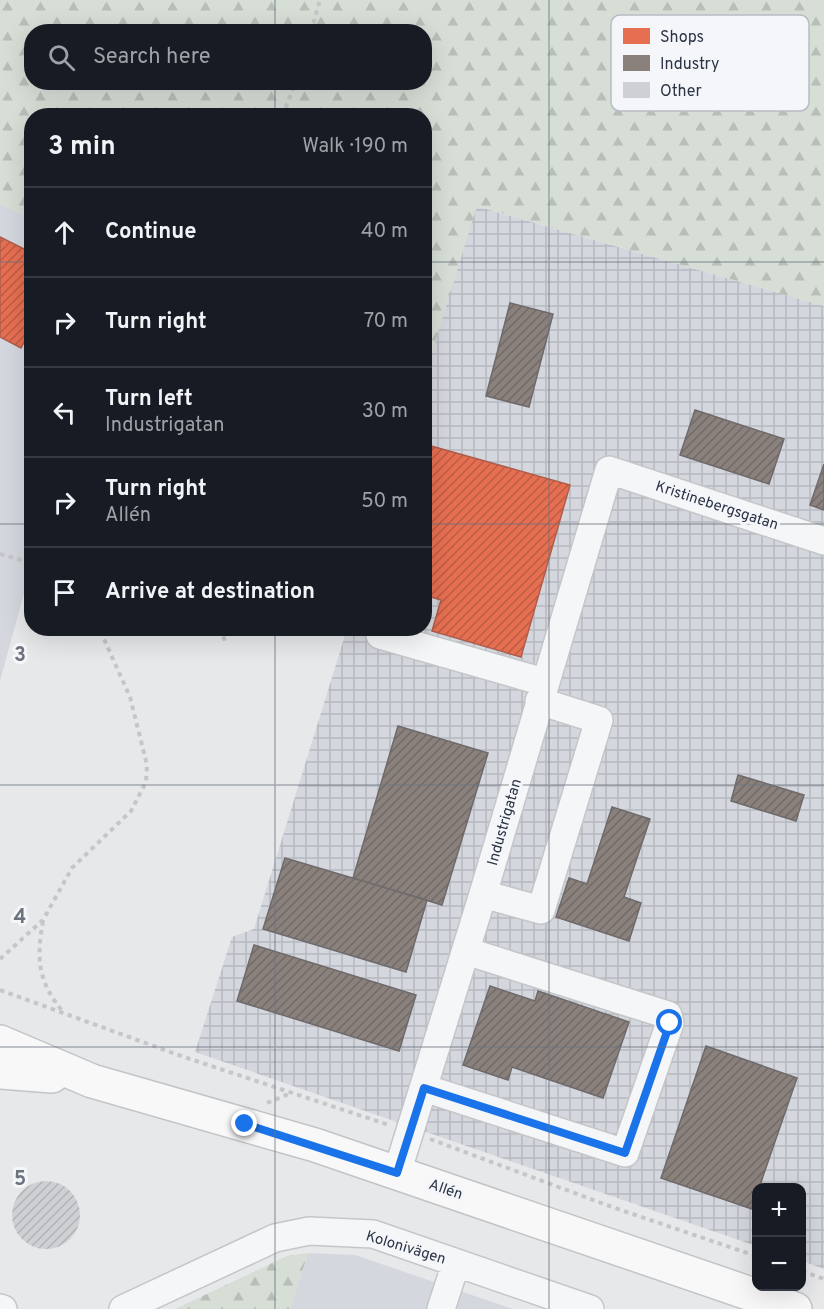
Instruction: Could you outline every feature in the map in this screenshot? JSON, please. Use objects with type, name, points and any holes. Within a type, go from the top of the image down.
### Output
[{"type":"main road","name":"Allén","points":[[0,1042],[92,1081],[245,1124],[397,1173],[795,1309]]},
{"type":"main road","name":"Allén","points":[[0,1072],[92,1081]]},
{"type":"street","name":"Kristinebergsgatan","points":[[609,470],[824,541]]},
{"type":"street","name":"Industrigatan","points":[[397,1173],[466,951],[541,692],[609,470]]},
{"type":"street","points":[[383,636],[541,692],[599,720],[541,910],[483,894]]},
{"type":"street","points":[[424,1088],[625,1153],[670,1023],[668,1015],[466,951]]},
{"type":"street","name":"Kolonivägen","points":[[123,1309],[275,1238],[309,1231],[373,1234],[590,1309]]},
{"type":"street","points":[[441,1309],[456,1263]]},
{"type":"path","points":[[313,24],[320,0]]},
{"type":"path","points":[[285,108],[293,90]]},
{"type":"path","points":[[0,554],[24,561]]},
{"type":"path","points":[[0,959],[43,920],[72,868],[131,811],[146,782],[147,765],[130,697],[103,636]]},
{"type":"path","points":[[223,636],[225,641]]},
{"type":"path","points":[[43,920],[39,942],[42,981],[48,994],[66,1016]]},
{"type":"path","points":[[0,990],[66,1016],[409,1132],[612,1207],[752,1255]]},
{"type":"path","points":[[264,1104],[291,1092]]},
{"type":"path","points":[[806,1273],[824,1279]]},
{"type":"shaded area","points":[[0,204],[24,215],[24,594],[0,681]]},
{"type":"shaded area","points":[[476,206],[824,306],[824,1269],[806,1262],[806,1183],[752,1183],[752,1245],[195,1052],[232,937],[254,929],[345,636],[432,636],[432,352]]},
{"type":"shaded area","points":[[308,1253],[355,1255],[513,1309],[290,1309]]},
{"type":"green space","points":[[0,0],[824,0],[824,306],[477,206],[432,352],[432,108],[24,108],[24,216],[0,204]]},
{"type":"green space","points":[[308,1253],[290,1309],[175,1309],[287,1256]]},
{"type":"building: Shops","points":[[0,237],[24,249],[24,342],[21,348],[0,337]]},
{"type":"building: Shops","points":[[432,446],[570,485],[521,657],[432,631],[441,600],[432,597]]},
{"type":"building: Industry","points":[[510,303],[553,314],[529,407],[486,396]]},
{"type":"building: Industry","points":[[695,410],[784,439],[769,484],[680,455]]},
{"type":"building: Industry","points":[[824,464],[824,510],[810,505]]},
{"type":"building: Industry","points":[[398,726],[488,753],[442,905],[353,878]]},
{"type":"building: Industry","points":[[738,775],[804,795],[796,821],[731,801]]},
{"type":"building: Industry","points":[[612,807],[650,819],[624,897],[641,903],[629,941],[556,917],[569,878],[587,884]]},
{"type":"building: Industry","points":[[285,858],[427,900],[406,972],[263,929]]},
{"type":"building: Industry","points":[[254,945],[416,995],[399,1051],[237,1001]]},
{"type":"building: Industry","points":[[490,986],[535,1001],[538,991],[629,1022],[603,1098],[512,1067],[508,1080],[463,1065]]},
{"type":"building: Industry","points":[[706,1046],[797,1078],[761,1183],[752,1183],[752,1209],[661,1178]]},
{"type":"building: Other","points":[[46,1181],[59,1184],[70,1191],[77,1202],[80,1215],[77,1228],[70,1239],[59,1246],[46,1249],[33,1246],[22,1239],[15,1228],[12,1215],[15,1202],[22,1191],[33,1184]]},
{"type":"route","points":[[245,1124],[397,1173],[424,1088],[625,1153],[670,1023]]}]
